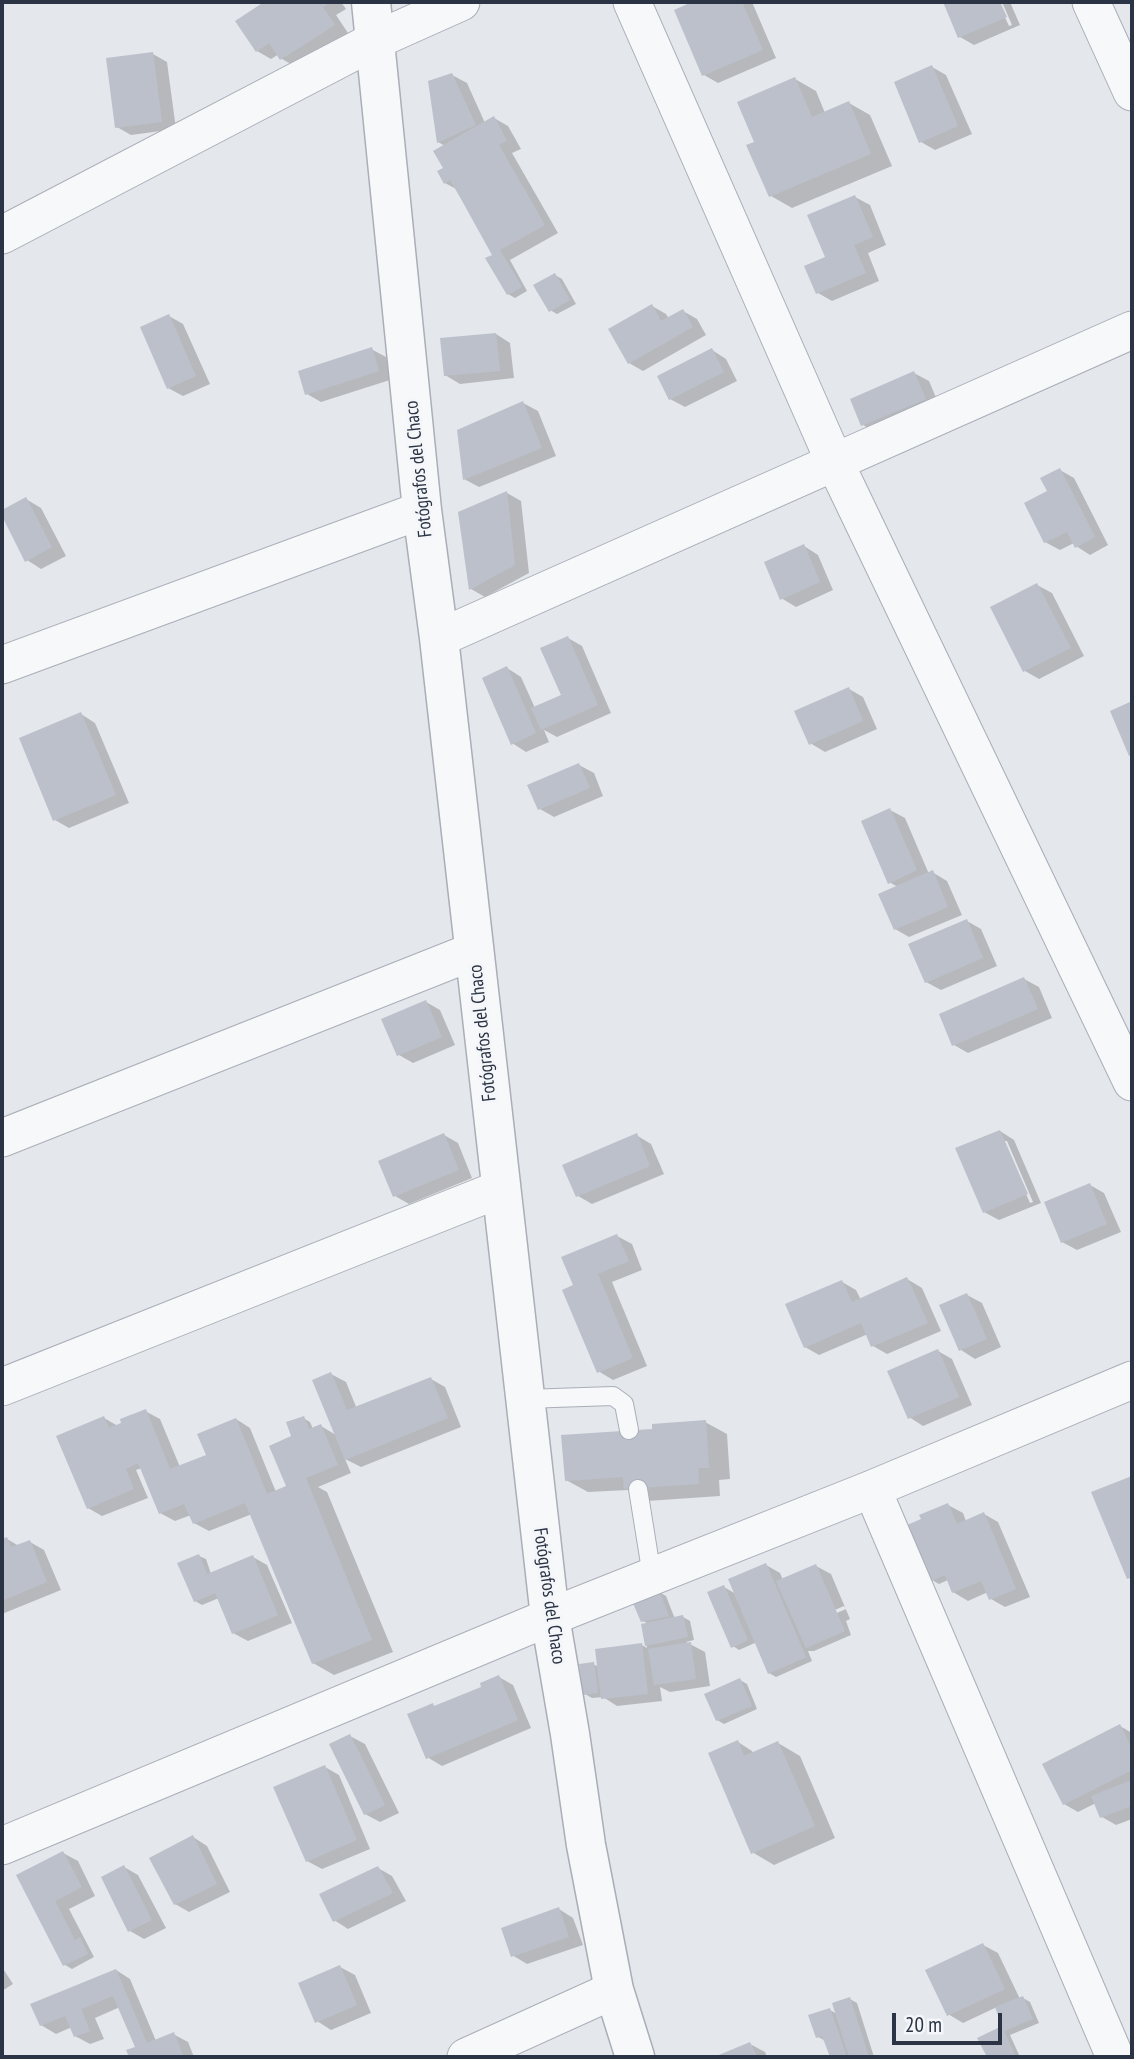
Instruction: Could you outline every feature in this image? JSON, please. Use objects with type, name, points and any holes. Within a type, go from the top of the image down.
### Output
[{"type":"street","name":"Fotógrafos del Chaco","points":[[371,2],[422,510],[439,638],[550,1617],[586,1845],[614,1990],[635,2057]]},
{"type":"street","points":[[2,235],[376,40],[461,2]]},
{"type":"street","points":[[632,2],[835,463],[1132,1082]]},
{"type":"street","points":[[1091,2],[1132,92]]},
{"type":"street","points":[[439,638],[1132,330]]},
{"type":"street","points":[[2,665],[422,510]]},
{"type":"street","points":[[2,1138],[474,951]]},
{"type":"street","points":[[2,1387],[500,1189]]},
{"type":"street","points":[[2,1846],[550,1617],[872,1489],[1132,1380]]},
{"type":"street","points":[[872,1489],[1115,2057]]},
{"type":"street","points":[[466,2057],[614,1990]]},
{"type":"lane","points":[[525,1399],[613,1396],[624,1404],[629,1430]]},
{"type":"lane","points":[[638,1489],[652,1576]]},
{"type":"building","points":[[264,2],[331,2],[323,7],[335,25],[280,60],[269,43],[256,52],[235,21]]},
{"type":"building","points":[[692,2],[742,2],[763,50],[702,76],[674,10]]},
{"type":"building","points":[[943,2],[1000,2],[1007,17],[958,38]]},
{"type":"building","points":[[153,52],[162,122],[115,128],[106,58]]},
{"type":"building","points":[[932,65],[958,126],[919,143],[894,82]]},
{"type":"building","points":[[452,73],[476,125],[437,143],[428,81]]},
{"type":"building","points":[[795,77],[812,117],[849,101],[871,154],[769,197],[746,145],[754,142],[737,102]]},
{"type":"building","points":[[494,116],[507,141],[499,145],[545,225],[500,250],[522,287],[507,295],[485,258],[492,255],[461,199],[450,180],[444,184],[437,171],[443,168],[433,151]]},
{"type":"building","points":[[855,195],[873,237],[854,245],[866,273],[816,294],[804,266],[825,257],[807,215]]},
{"type":"building","points":[[555,273],[570,300],[549,312],[533,285]]},
{"type":"building","points":[[652,304],[661,321],[683,309],[693,327],[628,364],[608,329]]},
{"type":"building","points":[[169,314],[196,376],[167,389],[140,327]]},
{"type":"building","points":[[496,333],[500,371],[444,376],[440,338]]},
{"type":"building","points":[[372,347],[379,371],[305,395],[298,371]]},
{"type":"building","points":[[712,348],[724,372],[669,400],[657,376]]},
{"type":"building","points":[[914,371],[926,399],[861,426],[850,399]]},
{"type":"building","points":[[523,401],[542,448],[463,480],[457,430]]},
{"type":"building","points":[[1060,468],[1095,537],[1075,548],[1067,532],[1044,543],[1024,503],[1047,491],[1040,478]]},
{"type":"building","points":[[507,491],[515,565],[469,590],[458,512]]},
{"type":"building","points":[[26,497],[52,547],[25,562],[2,516],[2,510]]},
{"type":"building","points":[[804,544],[820,582],[780,600],[764,562]]},
{"type":"building","points":[[1037,583],[1071,648],[1023,672],[990,607]]},
{"type":"building","points":[[568,636],[598,705],[541,730],[531,708],[561,695],[540,648]]},
{"type":"building","points":[[507,666],[536,733],[511,745],[482,678]]},
{"type":"building","points":[[849,687],[863,721],[809,745],[794,711]]},
{"type":"building","points":[[1132,701],[1132,755],[1129,756],[1110,711]]},
{"type":"building","points":[[81,712],[116,795],[53,821],[19,738]]},
{"type":"building","points":[[579,763],[590,788],[538,810],[527,785]]},
{"type":"building","points":[[890,808],[917,870],[888,884],[861,821]]},
{"type":"building","points":[[933,870],[948,907],[894,930],[878,894]]},
{"type":"building","points":[[967,919],[983,958],[925,983],[908,944]]},
{"type":"building","points":[[1024,977],[1038,1009],[952,1046],[939,1014]]},
{"type":"building","points":[[426,1000],[442,1037],[397,1056],[381,1019]]},
{"type":"building","points":[[1000,1130],[1028,1194],[983,1213],[955,1148]]},
{"type":"building","points":[[444,1133],[459,1170],[393,1197],[378,1161]]},
{"type":"building","points":[[637,1133],[650,1166],[576,1197],[562,1165]]},
{"type":"building","points":[[1090,1183],[1107,1224],[1061,1243],[1044,1202]]},
{"type":"building","points":[[617,1234],[629,1261],[598,1274],[633,1358],[597,1373],[562,1290],[573,1285],[561,1257]]},
{"type":"building","points":[[907,1277],[928,1323],[871,1347],[861,1323],[804,1348],[785,1304],[842,1280],[852,1302]]},
{"type":"building","points":[[967,1293],[987,1339],[959,1351],[939,1305]]},
{"type":"building","points":[[938,1349],[959,1397],[908,1419],[887,1371]]},
{"type":"building","points":[[331,1372],[347,1410],[431,1377],[448,1418],[345,1460],[312,1380]]},
{"type":"building","points":[[146,1409],[170,1469],[206,1455],[197,1434],[236,1418],[267,1494],[286,1486],[269,1446],[291,1436],[286,1422],[304,1416],[309,1429],[321,1424],[338,1465],[306,1478],[372,1640],[312,1664],[245,1503],[193,1524],[184,1504],[159,1514],[138,1463],[126,1469],[134,1489],[87,1509],[56,1436],[104,1416],[109,1428],[121,1423],[120,1419]]},
{"type":"building","points":[[706,1420],[709,1468],[698,1468],[699,1484],[624,1489],[623,1477],[565,1481],[561,1435],[652,1429],[652,1424]]},
{"type":"building","points":[[1132,1476],[1132,1577],[1127,1579],[1091,1492]]},
{"type":"building","points":[[948,1503],[957,1524],[984,1512],[1016,1589],[989,1600],[981,1581],[952,1593],[945,1575],[931,1581],[907,1525],[921,1519],[919,1515]]},
{"type":"building","points":[[7,1537],[11,1547],[30,1540],[47,1582],[2,1601],[2,1539]]},
{"type":"building","points":[[199,1554],[207,1574],[253,1555],[278,1615],[232,1634],[215,1593],[194,1602],[177,1563]]},
{"type":"building","points":[[766,1563],[806,1657],[768,1674],[728,1579]]},
{"type":"building","points":[[816,1564],[845,1631],[806,1648],[776,1581]]},
{"type":"building","points":[[724,1585],[748,1640],[731,1648],[707,1592]]},
{"type":"building","points":[[659,1590],[669,1616],[641,1622],[632,1601]]},
{"type":"building","points":[[683,1615],[688,1637],[645,1646],[641,1624]]},
{"type":"building","points":[[691,1642],[696,1679],[654,1685],[648,1649]]},
{"type":"building","points":[[642,1643],[648,1694],[601,1699],[595,1649]]},
{"type":"building","points":[[594,1662],[598,1693],[583,1695],[579,1664]]},
{"type":"building","points":[[499,1675],[518,1720],[426,1759],[407,1714],[481,1687],[480,1683]]},
{"type":"building","points":[[740,1678],[752,1706],[716,1721],[704,1694]]},
{"type":"building","points":[[1120,1724],[1132,1749],[1132,1770],[1063,1805],[1042,1764]]},
{"type":"building","points":[[350,1734],[385,1805],[364,1815],[329,1744]]},
{"type":"building","points":[[738,1740],[744,1756],[778,1741],[815,1826],[751,1854],[708,1753]]},
{"type":"building","points":[[325,1765],[357,1840],[306,1862],[273,1787]]},
{"type":"building","points":[[1132,1780],[1132,1806],[1100,1818],[1091,1796]]},
{"type":"building","points":[[193,1835],[217,1884],[174,1905],[149,1858]]},
{"type":"building","points":[[63,1851],[82,1887],[55,1901],[75,1940],[80,1937],[88,1954],[63,1966],[16,1875]]},
{"type":"building","points":[[124,1865],[152,1920],[128,1932],[101,1877]]},
{"type":"building","points":[[378,1866],[393,1893],[333,1922],[319,1894]]},
{"type":"building","points":[[559,1907],[569,1937],[511,1957],[501,1928]]},
{"type":"building","points":[[983,1943],[1005,1989],[947,2016],[925,1970]]},
{"type":"building","points":[[340,1965],[357,2005],[315,2023],[298,1983]]},
{"type":"building","points":[[116,1969],[147,2043],[174,2032],[183,2056],[129,2057],[126,2050],[135,2047],[113,1996],[81,2009],[90,2031],[74,2037],[65,2016],[40,2026],[30,2004]]},
{"type":"building","points":[[1023,1996],[1033,2019],[1004,2031],[1016,2057],[987,2057],[977,2038],[1002,2026],[995,2007]]},
{"type":"building","points":[[850,1997],[869,2057],[849,2057],[832,2003]]},
{"type":"building","points":[[830,2008],[847,2057],[830,2057],[822,2036],[816,2038],[808,2015]]},
{"type":"building","points":[[750,2042],[757,2057],[714,2057]]}]
